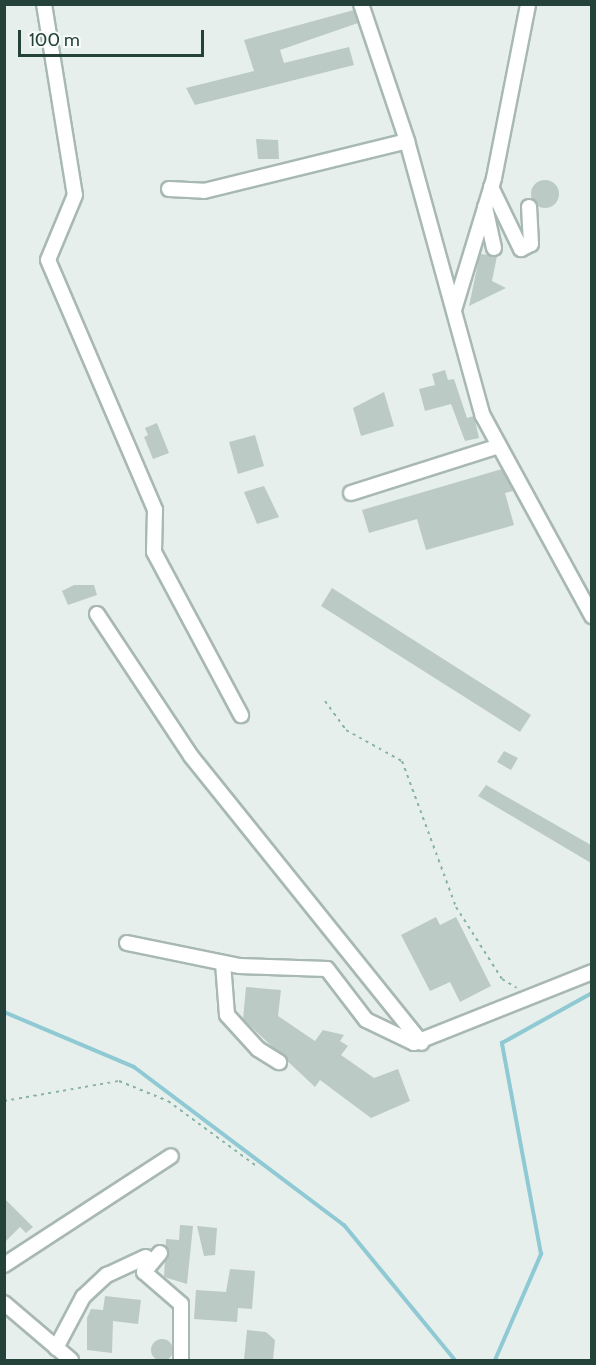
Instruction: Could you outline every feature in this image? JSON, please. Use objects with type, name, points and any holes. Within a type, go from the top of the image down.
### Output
[{"type":"street","points":[[44,4],[75,195],[48,260],[155,510],[154,552],[241,715]]},
{"type":"street","points":[[361,4],[407,141],[454,312],[496,447],[591,616]]},
{"type":"street","points":[[454,312],[491,187],[528,4]]},
{"type":"street","points":[[169,189],[204,191],[407,141]]},
{"type":"street","points":[[491,187],[522,249],[531,244],[529,207]]},
{"type":"street","points":[[485,207],[494,248]]},
{"type":"street","points":[[351,493],[496,447]]},
{"type":"street","points":[[97,614],[191,756],[422,1043]]},
{"type":"street","points":[[127,943],[223,963],[327,969],[373,1026],[422,1043],[591,972]]},
{"type":"street","points":[[223,963],[227,1015],[258,1049],[279,1062]]},
{"type":"street","points":[[4,1265],[171,1156]]},
{"type":"street","points":[[56,1348],[83,1297],[107,1275],[153,1255],[144,1272],[181,1304],[181,1360]]},
{"type":"street","points":[[4,1303],[71,1360]]},
{"type":"path","points":[[325,701],[346,730],[402,761],[456,907],[502,979],[530,996]]},
{"type":"path","points":[[4,1101],[119,1081],[168,1101],[255,1165]]},
{"type":"building","points":[[354,10],[358,23],[280,50],[284,63],[349,47],[354,65],[195,105],[186,88],[254,71],[244,40]]},
{"type":"building","points":[[256,139],[278,140],[279,159],[258,159]]},
{"type":"building","points":[[545,180],[555,184],[559,194],[555,204],[545,208],[535,204],[531,194],[535,184]]},
{"type":"building","points":[[480,254],[497,256],[492,281],[506,288],[469,306]]},
{"type":"building","points":[[445,370],[448,380],[454,379],[467,418],[474,416],[479,438],[465,441],[451,404],[425,411],[419,389],[435,385],[432,374]]},
{"type":"building","points":[[384,392],[394,426],[361,436],[353,408]]},
{"type":"building","points":[[157,423],[169,453],[153,459],[144,437],[148,435],[145,428]]},
{"type":"building","points":[[255,435],[264,466],[238,474],[229,442]]},
{"type":"building","points":[[502,469],[513,491],[505,493],[514,525],[426,550],[417,519],[369,533],[362,510]]},
{"type":"building","points":[[264,486],[279,517],[257,524],[244,492]]},
{"type":"building","points":[[74,585],[94,585],[97,595],[68,605],[62,591]]},
{"type":"building","points":[[332,588],[531,715],[520,732],[321,606]]},
{"type":"building","points":[[504,751],[518,758],[511,770],[497,762]]},
{"type":"building","points":[[486,785],[591,845],[591,863],[478,796]]},
{"type":"building","points":[[436,917],[440,925],[456,917],[491,986],[460,1002],[450,982],[430,991],[401,935]]},
{"type":"building","points":[[246,987],[281,990],[278,1016],[315,1041],[323,1030],[344,1035],[340,1041],[348,1046],[341,1055],[374,1078],[398,1069],[410,1101],[371,1118],[320,1080],[315,1087],[243,1019]]},
{"type":"building","points":[[4,1198],[33,1227],[26,1233],[20,1227],[4,1243]]},
{"type":"building","points":[[180,1225],[193,1226],[187,1284],[164,1277],[166,1239],[179,1240]]},
{"type":"building","points":[[197,1226],[217,1228],[215,1255],[204,1256]]},
{"type":"building","points":[[230,1269],[255,1271],[252,1309],[238,1308],[237,1322],[194,1319],[196,1290],[226,1292]]},
{"type":"building","points":[[105,1296],[141,1300],[138,1324],[113,1321],[112,1353],[87,1350],[87,1318],[91,1309],[103,1310]]},
{"type":"building","points":[[247,1330],[266,1332],[275,1340],[273,1360],[244,1360]]},
{"type":"building","points":[[162,1339],[170,1342],[173,1350],[170,1358],[162,1361],[154,1358],[151,1350],[154,1342]]},
{"type":"waterway","points":[[495,1360],[541,1254],[502,1043],[592,993]]},
{"type":"waterway","points":[[4,1012],[134,1067],[344,1225],[455,1360]]}]
